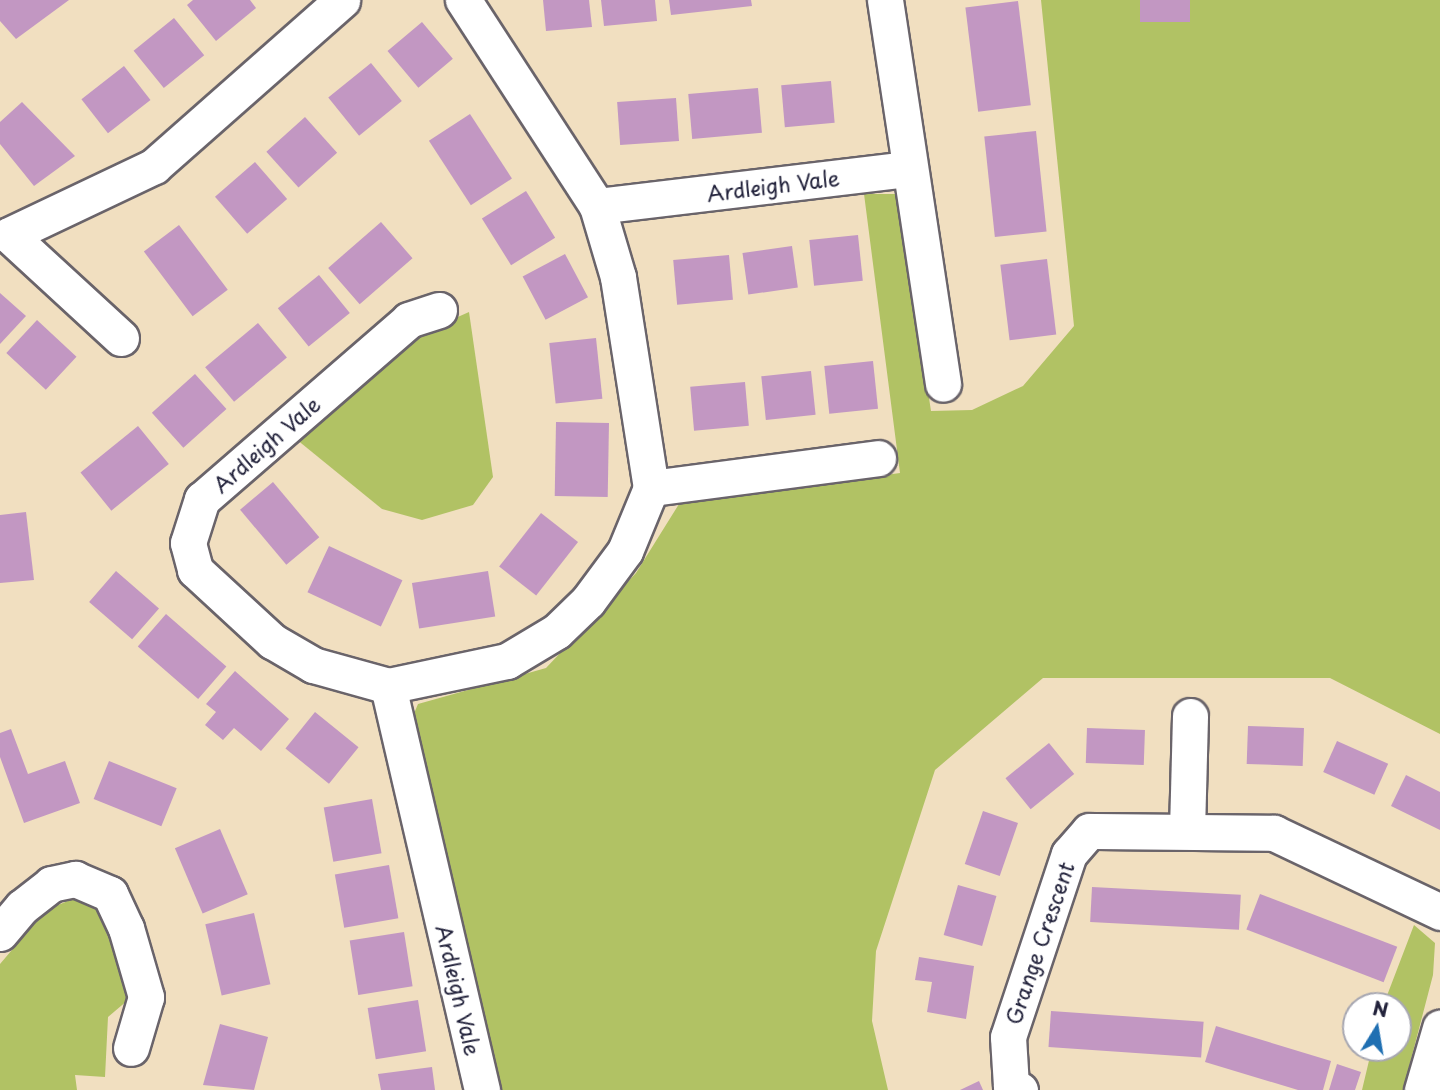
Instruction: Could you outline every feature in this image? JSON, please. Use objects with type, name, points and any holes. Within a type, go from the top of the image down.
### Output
[{"type":"street","points":[[121,338],[5,230],[154,166],[342,0]]},
{"type":"street","points":[[463,0],[597,206],[618,277],[651,488],[878,458]]},
{"type":"street","points":[[885,0],[908,170],[943,384]]},
{"type":"street","name":"Ardleigh Vale","points":[[597,206],[908,170]]},
{"type":"street","name":"Ardleigh Vale","points":[[439,310],[409,320],[202,499],[188,543],[195,570],[272,641],[313,665],[388,685],[507,662],[557,631],[589,601],[625,551],[651,488]]},
{"type":"street","name":"Ardleigh Vale","points":[[388,685],[482,1090]]},
{"type":"street","points":[[1187,831],[1190,716]]},
{"type":"street","name":"Grange Crescent","points":[[1020,1090],[1011,1086],[1008,1037],[1069,854],[1089,831],[1274,833],[1440,912]]},
{"type":"street","points":[[0,933],[22,907],[51,884],[75,879],[110,894],[126,928],[146,997],[131,1048]]},
{"type":"street","points":[[1422,1090],[1440,1028]]},
{"type":"green space","points":[[1041,0],[1440,0],[1440,734],[1330,678],[1043,678],[935,770],[876,951],[872,1021],[888,1090],[500,1090],[410,723],[418,704],[546,668],[636,573],[679,504],[900,473],[864,194],[898,194],[931,411],[972,410],[1023,386],[1074,326]]},
{"type":"green space","points":[[469,312],[493,477],[473,505],[422,520],[382,509],[296,439],[406,340]]},
{"type":"green space","points":[[75,898],[107,915],[126,981],[128,1000],[108,1017],[105,1077],[75,1075],[77,1090],[0,1090],[0,964],[46,910]]},
{"type":"green space","points":[[1414,925],[1435,943],[1433,975],[1412,1056],[1412,992],[1388,992]]},
{"type":"green space","points":[[1369,1062],[1410,1062],[1403,1090],[1362,1090]]},
{"type":"building","points":[[0,0],[69,0],[16,39],[0,21]]},
{"type":"building","points":[[193,0],[250,0],[256,8],[216,41],[187,5]]},
{"type":"building","points":[[543,0],[589,0],[592,27],[546,31]]},
{"type":"building","points":[[601,0],[655,0],[657,21],[604,26]]},
{"type":"building","points":[[669,0],[751,0],[752,6],[671,15]]},
{"type":"building","points":[[1140,0],[1190,0],[1190,22],[1140,22]]},
{"type":"building","points":[[1018,1],[1031,105],[978,112],[965,7]]},
{"type":"building","points":[[174,18],[204,55],[164,88],[134,51]]},
{"type":"building","points":[[422,22],[453,59],[418,88],[388,51]]},
{"type":"building","points":[[371,63],[402,101],[359,136],[328,98]]},
{"type":"building","points":[[124,66],[150,100],[108,133],[81,99]]},
{"type":"building","points":[[831,81],[835,123],[785,127],[781,85]]},
{"type":"building","points":[[758,88],[762,133],[692,139],[688,94]]},
{"type":"building","points":[[676,98],[679,141],[620,145],[617,102]]},
{"type":"building","points":[[22,102],[75,156],[34,186],[0,144],[0,122]]},
{"type":"building","points":[[470,114],[512,179],[471,205],[429,141]]},
{"type":"building","points":[[305,117],[337,153],[298,187],[266,152]]},
{"type":"building","points":[[1036,131],[1047,231],[995,237],[984,136]]},
{"type":"building","points":[[255,162],[287,199],[247,234],[215,197]]},
{"type":"building","points":[[526,191],[555,238],[511,265],[482,219]]},
{"type":"building","points":[[381,222],[412,258],[360,304],[328,268]]},
{"type":"building","points":[[179,225],[228,290],[193,316],[144,251]]},
{"type":"building","points":[[858,235],[863,281],[814,286],[809,240]]},
{"type":"building","points":[[792,246],[798,288],[748,295],[742,253]]},
{"type":"building","points":[[565,254],[588,297],[546,320],[523,277]]},
{"type":"building","points":[[729,255],[733,300],[677,305],[673,260]]},
{"type":"building","points":[[1047,259],[1056,334],[1010,340],[1000,265]]},
{"type":"building","points":[[319,275],[350,313],[309,346],[278,308]]},
{"type":"building","points":[[0,293],[26,316],[0,344]]},
{"type":"building","points":[[37,320],[76,357],[46,390],[6,353]]},
{"type":"building","points":[[258,323],[287,357],[234,402],[205,367]]},
{"type":"building","points":[[596,338],[602,399],[556,404],[549,343]]},
{"type":"building","points":[[873,361],[878,409],[829,414],[824,366]]},
{"type":"building","points":[[811,371],[816,415],[766,420],[761,376]]},
{"type":"building","points":[[195,374],[226,409],[183,448],[152,413]]},
{"type":"building","points":[[745,382],[749,426],[694,431],[690,387]]},
{"type":"building","points":[[556,422],[609,423],[608,497],[555,496]]},
{"type":"building","points":[[138,426],[169,464],[111,511],[80,473]]},
{"type":"building","points":[[273,482],[319,537],[286,565],[240,510]]},
{"type":"building","points":[[26,512],[34,580],[0,583],[0,515]]},
{"type":"building","points":[[541,513],[578,542],[536,596],[499,567]]},
{"type":"building","points":[[329,546],[402,580],[381,626],[307,592]]},
{"type":"building","points":[[116,571],[159,608],[132,639],[89,602]]},
{"type":"building","points":[[488,571],[495,616],[419,628],[412,583]]},
{"type":"building","points":[[166,614],[226,666],[198,699],[138,646]]},
{"type":"building","points":[[235,671],[289,719],[261,751],[234,728],[223,740],[205,725],[216,712],[206,704]]},
{"type":"building","points":[[315,712],[359,747],[329,784],[285,749]]},
{"type":"building","points":[[1248,726],[1304,728],[1303,766],[1247,764]]},
{"type":"building","points":[[1087,728],[1145,730],[1144,765],[1086,763]]},
{"type":"building","points":[[11,729],[28,774],[65,761],[80,803],[24,823],[0,757],[0,733]]},
{"type":"building","points":[[1337,741],[1388,764],[1374,795],[1323,772]]},
{"type":"building","points":[[1049,743],[1074,774],[1031,809],[1005,778]]},
{"type":"building","points":[[109,761],[177,788],[161,826],[94,799]]},
{"type":"building","points":[[1406,775],[1440,792],[1440,830],[1391,806]]},
{"type":"building","points":[[372,799],[382,853],[333,862],[324,808]]},
{"type":"building","points":[[983,811],[1018,823],[1000,876],[965,864]]},
{"type":"building","points":[[220,829],[248,894],[203,914],[175,848]]},
{"type":"building","points":[[389,865],[398,918],[344,928],[335,875]]},
{"type":"building","points":[[958,885],[996,896],[982,946],[944,935]]},
{"type":"building","points":[[1092,887],[1241,895],[1239,930],[1090,922]]},
{"type":"building","points":[[1260,894],[1397,947],[1384,982],[1246,929]]},
{"type":"building","points":[[254,913],[270,984],[222,995],[205,924]]},
{"type":"building","points":[[404,932],[413,986],[358,995],[350,941]]},
{"type":"building","points":[[919,957],[974,966],[966,1019],[927,1012],[932,982],[915,980]]},
{"type":"building","points":[[418,1000],[426,1051],[376,1059],[368,1008]]},
{"type":"building","points":[[1051,1011],[1204,1022],[1201,1058],[1048,1047]]},
{"type":"building","points":[[220,1024],[268,1037],[254,1090],[203,1085]]},
{"type":"building","points":[[1216,1026],[1331,1061],[1323,1090],[1298,1090],[1205,1062]]},
{"type":"building","points":[[1337,1064],[1361,1072],[1355,1090],[1329,1090]]},
{"type":"building","points":[[432,1067],[435,1090],[381,1090],[378,1074]]},
{"type":"building","points":[[979,1081],[983,1090],[960,1090]]}]
